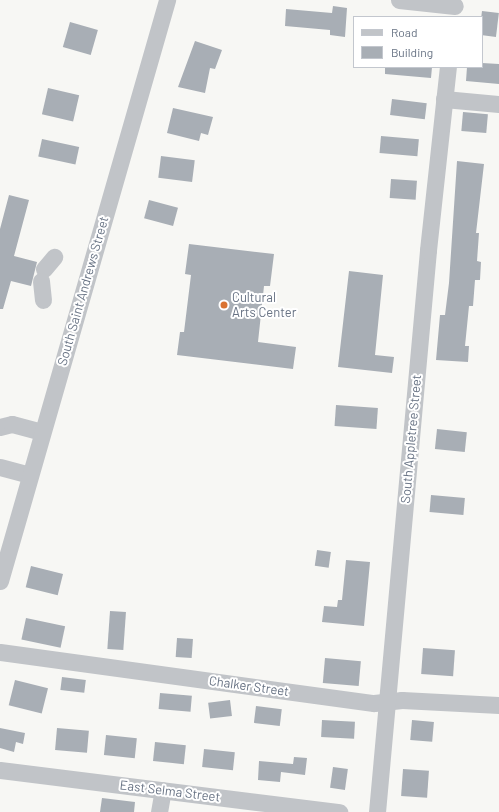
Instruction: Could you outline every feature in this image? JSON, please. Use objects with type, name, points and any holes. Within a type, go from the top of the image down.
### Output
[{"type":"street","name":"South Saint Andrews Street","points":[[0,578],[167,0]]},
{"type":"street","points":[[399,0],[455,8]]},
{"type":"street","name":"South Appletree Street","points":[[377,812],[448,68]]},
{"type":"street","points":[[444,99],[499,104]]},
{"type":"street","points":[[43,300],[46,269]]},
{"type":"street","points":[[0,427],[12,424],[42,432]]},
{"type":"street","points":[[0,467],[30,476]]},
{"type":"street","name":"Chalker Street","points":[[0,652],[366,702],[499,705]]},
{"type":"street","name":"East Selma Street","points":[[0,770],[339,812]]},
{"type":"street","points":[[159,812],[163,790]]},
{"type":"building","points":[[333,6],[347,8],[345,37],[330,35],[330,30],[285,26],[286,9],[332,13]]},
{"type":"building","points":[[482,11],[499,13],[496,37],[483,35]]},
{"type":"building","points":[[70,22],[98,30],[91,55],[63,47]]},
{"type":"building","points":[[195,41],[222,50],[215,69],[210,68],[205,93],[178,87]]},
{"type":"building","points":[[483,63],[499,64],[499,84],[466,81],[467,68],[483,68]]},
{"type":"building","points":[[385,68],[432,68],[431,78],[385,74]]},
{"type":"building","points":[[48,88],[79,95],[73,122],[42,114]]},
{"type":"building","points":[[392,99],[427,103],[425,119],[390,115]]},
{"type":"building","points":[[173,108],[213,117],[208,135],[201,133],[199,141],[167,133]]},
{"type":"building","points":[[463,112],[488,114],[486,133],[461,131]]},
{"type":"building","points":[[381,136],[419,139],[417,156],[380,153]]},
{"type":"building","points":[[42,139],[79,147],[75,165],[38,157]]},
{"type":"building","points":[[161,156],[195,160],[192,182],[158,178]]},
{"type":"building","points":[[457,161],[484,164],[476,233],[479,233],[477,261],[481,262],[480,280],[475,280],[473,306],[469,306],[465,346],[469,346],[468,362],[436,360],[440,315],[445,315],[449,283]]},
{"type":"building","points":[[391,179],[417,181],[416,200],[390,198]]},
{"type":"building","points":[[9,195],[29,200],[14,256],[37,262],[31,286],[11,281],[3,309],[0,309],[0,229]]},
{"type":"building","points":[[149,200],[178,208],[173,226],[144,218]]},
{"type":"building","name":"Cultural Arts Center","points":[[189,244],[274,254],[270,286],[264,286],[258,342],[296,347],[293,369],[177,355],[180,332],[184,332],[191,275],[185,274]]},
{"type":"building","points":[[349,271],[383,275],[375,355],[394,357],[392,373],[338,367]]},
{"type":"building","points":[[336,405],[378,408],[376,429],[335,426]]},
{"type":"building","points":[[437,429],[467,432],[465,452],[435,449]]},
{"type":"building","points":[[431,495],[465,498],[463,515],[430,512]]},
{"type":"building","points":[[317,550],[331,552],[329,568],[315,566]]},
{"type":"building","points":[[346,560],[370,562],[364,626],[322,622],[324,606],[337,607],[338,600],[342,600]]},
{"type":"building","points":[[31,566],[63,574],[58,595],[26,587]]},
{"type":"building","points":[[110,611],[126,612],[123,650],[107,649]]},
{"type":"building","points":[[26,618],[65,626],[61,648],[21,640]]},
{"type":"building","points":[[177,638],[193,639],[192,658],[176,657]]},
{"type":"building","points":[[423,648],[455,650],[453,676],[421,674]]},
{"type":"building","points":[[325,658],[361,661],[359,686],[323,683]]},
{"type":"building","points":[[62,677],[86,680],[84,693],[60,690]]},
{"type":"building","points":[[15,680],[48,688],[42,713],[9,705]]},
{"type":"building","points":[[160,693],[192,696],[190,712],[159,709]]},
{"type":"building","points":[[230,700],[232,716],[210,719],[208,703]]},
{"type":"building","points":[[256,706],[282,709],[280,726],[254,723]]},
{"type":"building","points":[[322,720],[355,722],[354,739],[321,737]]},
{"type":"building","points":[[412,720],[434,722],[432,742],[410,740]]},
{"type":"building","points":[[0,728],[25,733],[23,744],[16,742],[14,752],[0,748]]},
{"type":"building","points":[[57,728],[89,731],[87,753],[55,750]]},
{"type":"building","points":[[106,735],[137,738],[135,758],[104,755]]},
{"type":"building","points":[[155,742],[186,745],[184,764],[153,761]]},
{"type":"building","points":[[204,749],[235,752],[233,770],[202,767]]},
{"type":"building","points":[[294,757],[307,758],[305,775],[281,772],[280,782],[258,780],[259,761],[293,764]]},
{"type":"building","points":[[333,767],[348,769],[345,790],[330,788]]},
{"type":"building","points":[[403,769],[429,771],[427,798],[401,796]]},
{"type":"building","points":[[102,798],[135,802],[134,812],[100,812]]},
{"type":"place","name":"Cultural Arts Center","points":[[224,305]]}]
